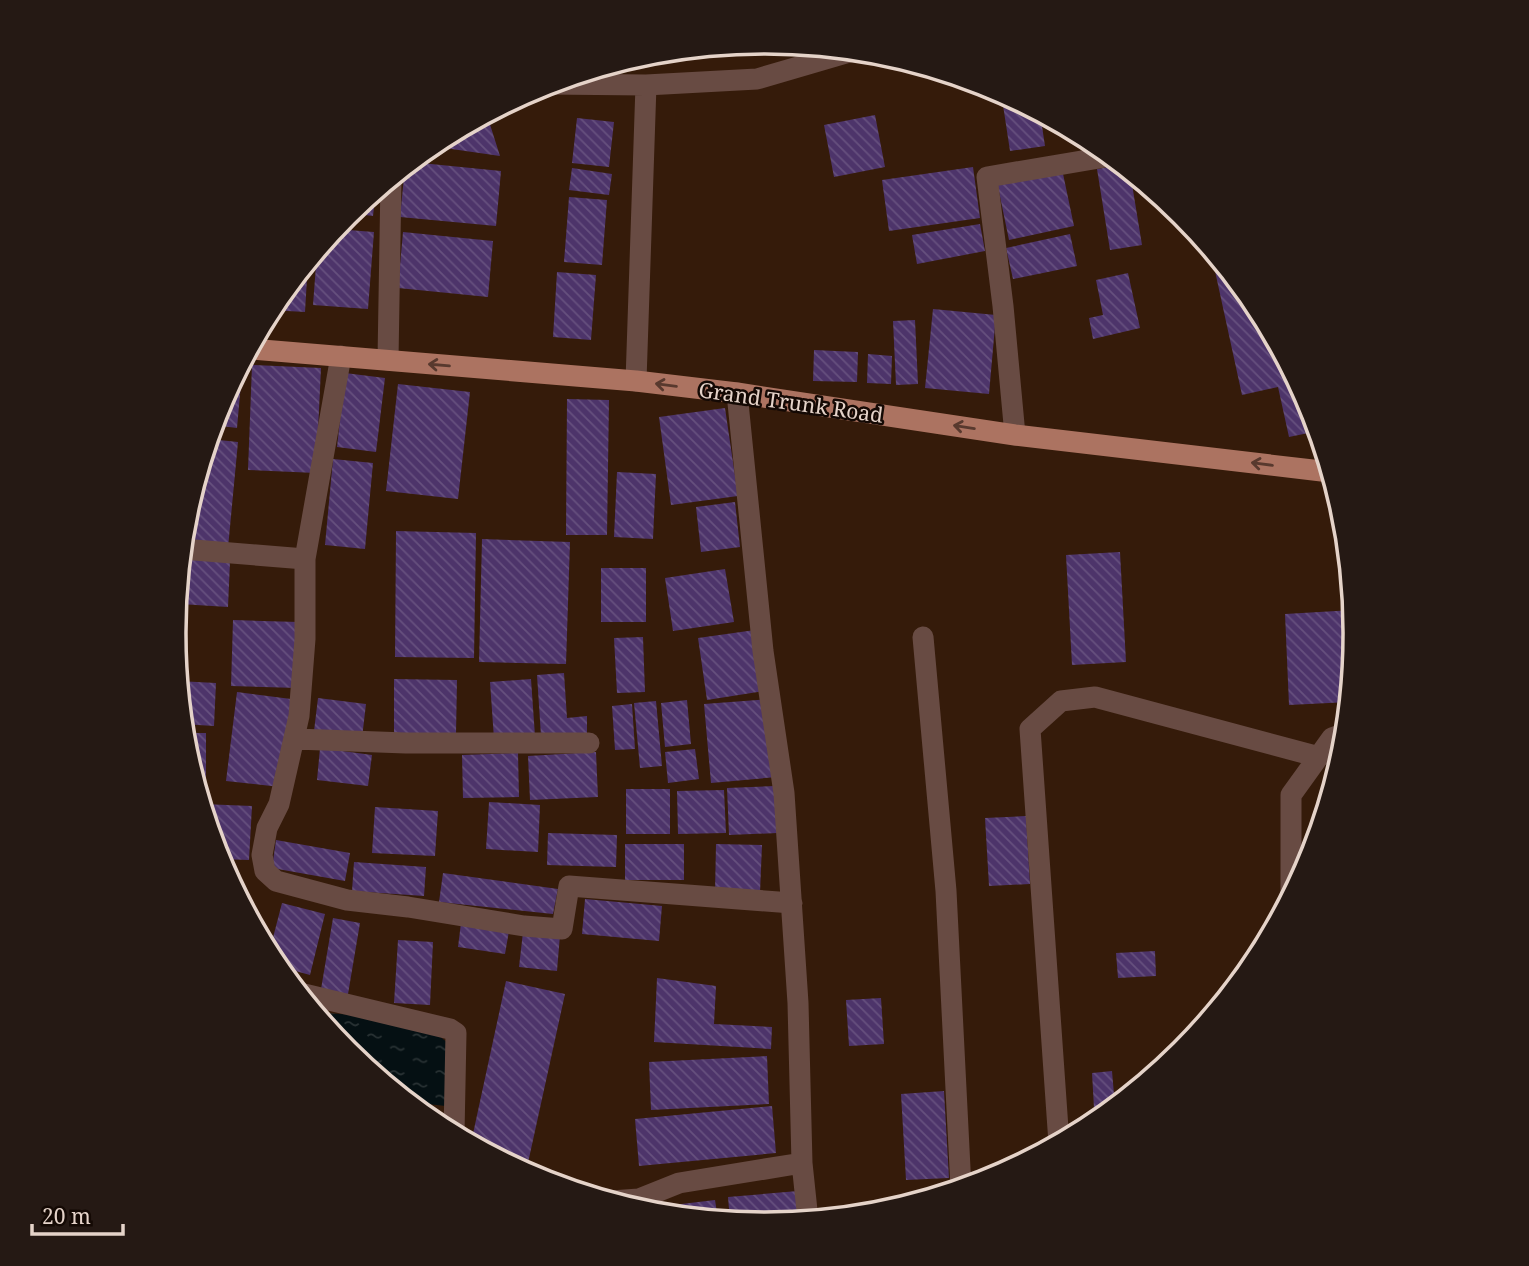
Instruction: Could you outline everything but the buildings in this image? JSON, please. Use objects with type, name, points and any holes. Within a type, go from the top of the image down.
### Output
[{"type":"main road","name":"Grand Trunk Road","points":[[260,350],[636,381],[737,393],[1016,435],[1320,471]]},
{"type":"street","points":[[580,84],[646,85],[757,79],[829,58]]},
{"type":"street","points":[[636,381],[646,85]]},
{"type":"street","points":[[1016,435],[987,177],[1095,159]]},
{"type":"street","points":[[388,360],[391,192]]},
{"type":"street","points":[[341,356],[305,559],[305,639],[299,716],[279,804],[267,828],[262,855],[265,871],[276,881],[346,900],[562,929],[569,886],[792,903]]},
{"type":"street","points":[[737,393],[763,651],[784,793],[792,903],[802,1163],[807,1210]]},
{"type":"street","points":[[192,550],[305,559]]},
{"type":"street","points":[[923,637],[946,891],[960,1177]]},
{"type":"street","points":[[1058,1131],[1030,729],[1061,702],[1095,697],[1318,757]]},
{"type":"street","points":[[1292,871],[1291,795],[1333,738]]},
{"type":"street","points":[[295,739],[406,743],[589,743]]},
{"type":"street","points":[[313,995],[450,1029],[456,1033],[454,1121]]},
{"type":"street","points":[[641,1198],[679,1183],[802,1163]]},
{"type":"water","points":[[327,1013],[419,1020],[448,1043],[455,1107],[429,1104],[412,1092],[355,1042]]}]
